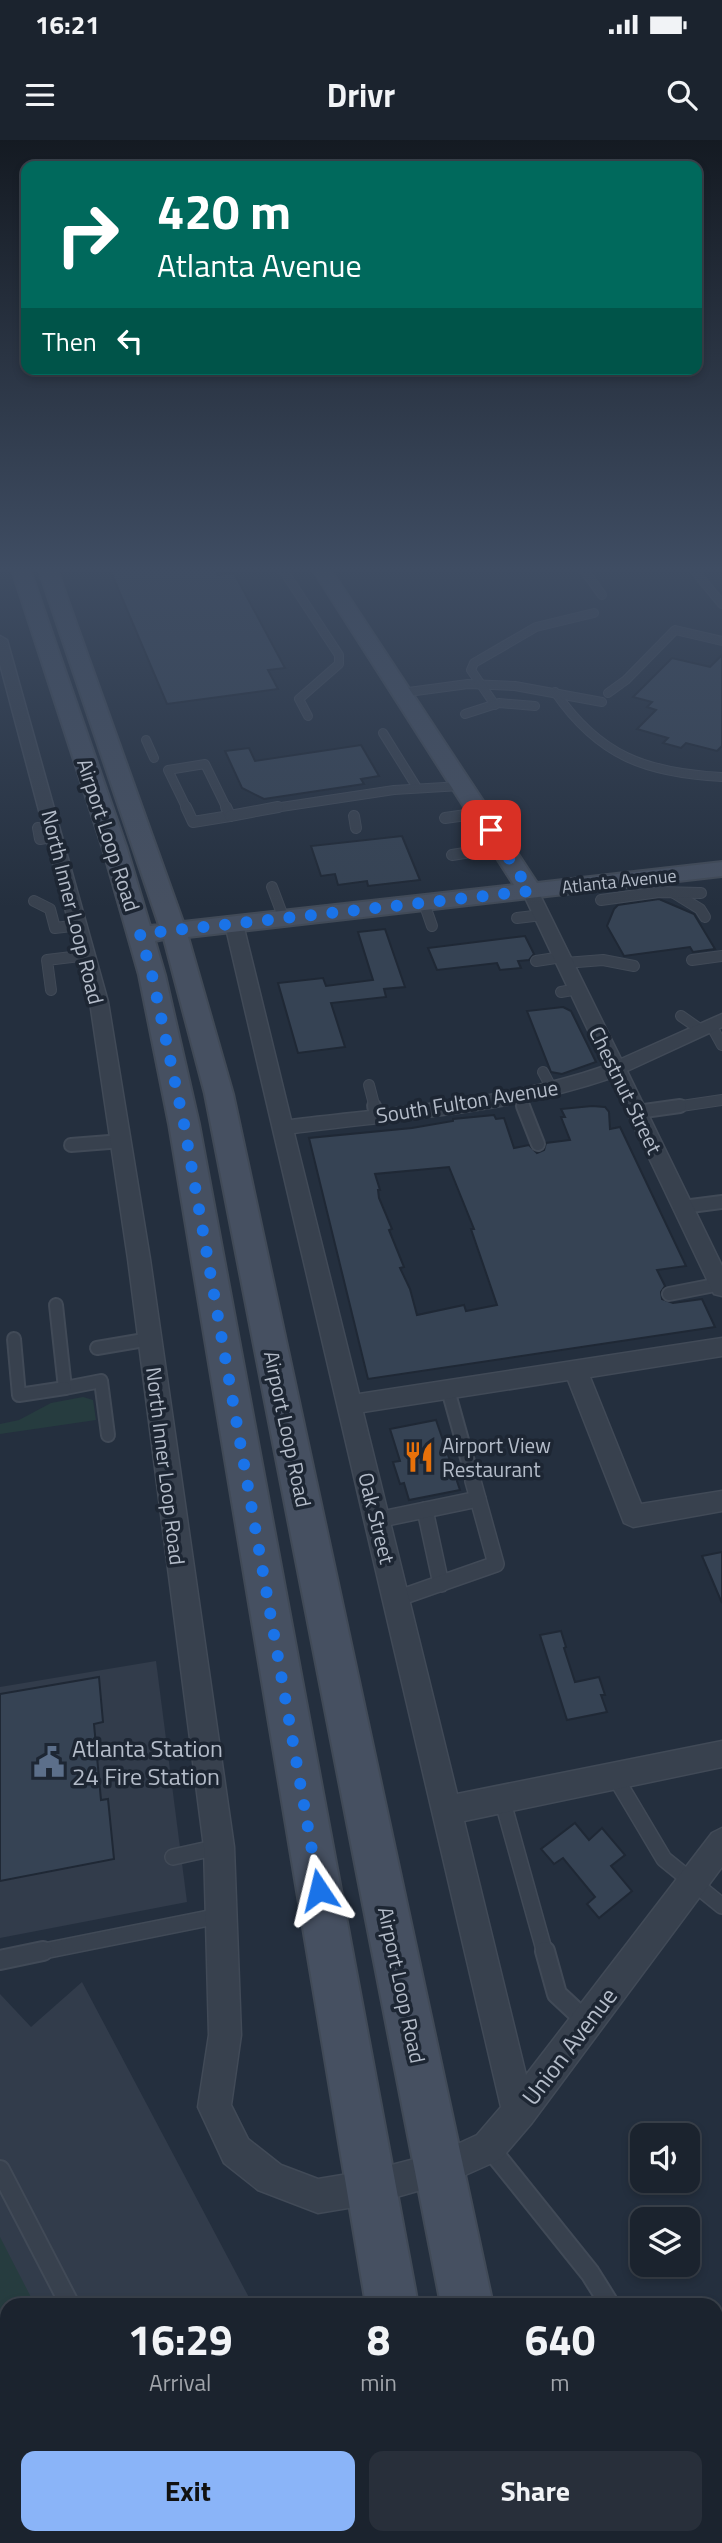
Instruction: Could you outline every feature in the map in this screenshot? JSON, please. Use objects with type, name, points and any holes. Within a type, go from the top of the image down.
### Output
[{"type":"main road","name":"Airport Loop Road","points":[[60,682],[116,849],[157,932],[152,975],[184,1124],[391,2298]]},
{"type":"main road","name":"Airport Loop Road","points":[[82,682],[157,932],[219,1094],[466,2298]]},
{"type":"main road","points":[[394,682],[530,891]]},
{"type":"main road","name":"Atlanta Avenue","points":[[157,932],[284,919],[428,915],[530,891],[666,884],[722,869]]},
{"type":"street","name":"North Inner Loop Road","points":[[10,682],[47,832],[88,954],[99,1002],[122,1141],[219,1847],[219,1916],[225,2035],[214,2107],[236,2151],[270,2178],[318,2196],[372,2187]]},
{"type":"street","name":"Chestnut Street","points":[[530,891],[564,960],[569,990],[616,1069],[719,1278]]},
{"type":"street","name":"Oak Street","points":[[234,924],[519,2112]]},
{"type":"street","name":"South Fulton Avenue","points":[[283,1128],[520,1097],[548,1081],[616,1069],[711,1025]]},
{"type":"street","points":[[350,1405],[722,1347]]},
{"type":"street","points":[[576,1370],[633,1517],[722,1501]]},
{"type":"street","points":[[447,1810],[722,1754]]},
{"type":"street","name":"Union Avenue","points":[[372,2187],[440,2169],[489,2147],[519,2112],[722,1843]]},
{"type":"lane","points":[[308,716],[299,699],[318,682]]},
{"type":"lane","points":[[479,682],[495,705]]},
{"type":"lane","points":[[608,693],[623,682]]},
{"type":"lane","points":[[403,696],[475,690],[481,686],[515,686],[602,702]]},
{"type":"lane","points":[[555,692],[588,736],[607,750],[636,763],[673,773],[722,777]]},
{"type":"lane","points":[[465,714],[474,709],[495,705],[523,702],[536,706]]},
{"type":"lane","points":[[383,733],[416,786]]},
{"type":"lane","points":[[146,740],[155,758]]},
{"type":"lane","points":[[230,816],[205,764],[168,769],[193,822],[416,786],[456,779]]},
{"type":"lane","points":[[416,786],[456,779]]},
{"type":"lane","points":[[445,818],[480,813]]},
{"type":"lane","points":[[354,816],[356,828]]},
{"type":"lane","points":[[452,855],[502,847]]},
{"type":"lane","points":[[666,884],[700,909],[705,917]]},
{"type":"lane","points":[[601,900],[666,884],[701,893]]},
{"type":"lane","points":[[272,887],[284,919]]},
{"type":"lane","points":[[34,901],[50,909],[55,929],[80,925]]},
{"type":"lane","points":[[517,918],[542,915]]},
{"type":"lane","points":[[51,990],[47,960],[88,954]]},
{"type":"lane","points":[[692,960],[722,957]]},
{"type":"lane","points":[[603,960],[608,970]]},
{"type":"lane","points":[[536,961],[603,960],[634,966]]},
{"type":"lane","points":[[681,1016],[711,1025],[722,1045]]},
{"type":"lane","points":[[369,1085],[377,1116]]},
{"type":"lane","points":[[520,1097],[538,1144]]},
{"type":"lane","points":[[637,1112],[722,1100]]},
{"type":"lane","points":[[71,1145],[122,1141]]},
{"type":"lane","points":[[683,1207],[722,1202]]},
{"type":"lane","points":[[669,1294],[719,1278]]},
{"type":"lane","points":[[56,1304],[65,1388]]},
{"type":"lane","points":[[14,1339],[19,1395],[101,1381],[108,1435]]},
{"type":"lane","points":[[97,1348],[150,1339]]},
{"type":"lane","points":[[396,1599],[496,1564],[449,1390]]},
{"type":"lane","points":[[377,1520],[478,1499]]},
{"type":"lane","points":[[425,1510],[440,1584]]},
{"type":"lane","points":[[614,1775],[664,1859],[722,1906]]},
{"type":"lane","points":[[502,1798],[558,1994],[587,2022]]},
{"type":"lane","points":[[173,1857],[219,1847]]},
{"type":"lane","points":[[0,1960],[219,1916]]},
{"type":"lane","points":[[489,2147],[590,2273],[606,2298]]},
{"type":"lane","points":[[0,2170],[66,2298]]},
{"type":"shaded area","points":[[156,1661],[187,1902],[0,1938],[0,1687]]},
{"type":"shaded area","points":[[82,1982],[249,2298],[0,2298],[0,1994],[31,2027]]},
{"type":"green space","points":[[83,1397],[93,1400],[96,1420],[0,1434],[0,1424],[19,1420],[51,1403]]},
{"type":"green space","points":[[0,2237],[31,2298],[0,2298]]},
{"type":"building","points":[[158,682],[274,682],[278,689],[167,704]]},
{"type":"building","points":[[648,682],[722,682],[722,746],[717,751],[686,743],[681,748],[663,743],[668,738],[637,729],[656,710],[647,707],[652,702],[633,697]]},
{"type":"building","points":[[361,745],[379,776],[361,779],[364,784],[264,799],[242,788],[225,751],[249,748],[255,761]]},
{"type":"building","points":[[402,836],[420,880],[368,886],[367,881],[338,885],[335,874],[321,876],[311,846]]},
{"type":"building","points":[[659,899],[694,914],[715,949],[693,952],[690,947],[624,956],[607,926],[614,909],[618,905]]},
{"type":"building","points":[[385,929],[405,987],[384,989],[386,997],[331,1003],[345,1047],[298,1053],[278,983],[323,978],[326,986],[373,980],[358,932]]},
{"type":"building","points":[[525,936],[534,954],[529,960],[518,961],[521,968],[500,970],[497,963],[437,970],[428,948]]},
{"type":"building","points":[[563,1007],[571,1011],[596,1062],[562,1074],[551,1072],[527,1011]]},
{"type":"building","points":[[605,1107],[609,1112],[610,1129],[620,1127],[686,1266],[657,1270],[665,1286],[661,1292],[662,1299],[673,1303],[702,1299],[715,1327],[368,1379],[309,1138],[412,1128],[453,1119],[494,1115],[496,1119],[504,1118],[514,1148],[529,1145],[537,1153],[544,1150],[546,1143],[570,1140],[561,1117],[565,1117],[561,1109]],"holes":[[[449,1167],[474,1229],[471,1229],[497,1305],[466,1311],[464,1305],[417,1315],[410,1289],[400,1268],[404,1267],[389,1230],[392,1229],[379,1198],[380,1190],[375,1174]]]},
{"type":"building","points":[[436,1420],[460,1490],[409,1500],[393,1462],[400,1461],[390,1429]]},
{"type":"building","points":[[722,1552],[722,1603],[702,1556]]},
{"type":"building","points":[[561,1631],[575,1682],[599,1677],[607,1712],[567,1720],[540,1635]]},
{"type":"building","name":"Atlanta Station 24 Fire Station","points":[[99,1677],[103,1722],[94,1724],[101,1800],[108,1799],[114,1859],[0,1881],[0,1694]]},
{"type":"building","points":[[575,1823],[589,1840],[602,1828],[625,1855],[611,1866],[632,1891],[599,1918],[587,1904],[595,1897],[563,1858],[554,1864],[541,1849]]},
{"type":"place","name":"Airport View Restaurant","points":[[419,1457]]},
{"type":"place","name":"Atlanta Station 24 Fire Station","points":[[49,1762]]},
{"type":"route","points":[[319,1890],[184,1124],[152,975],[140,934],[530,891],[491,830]]}]
